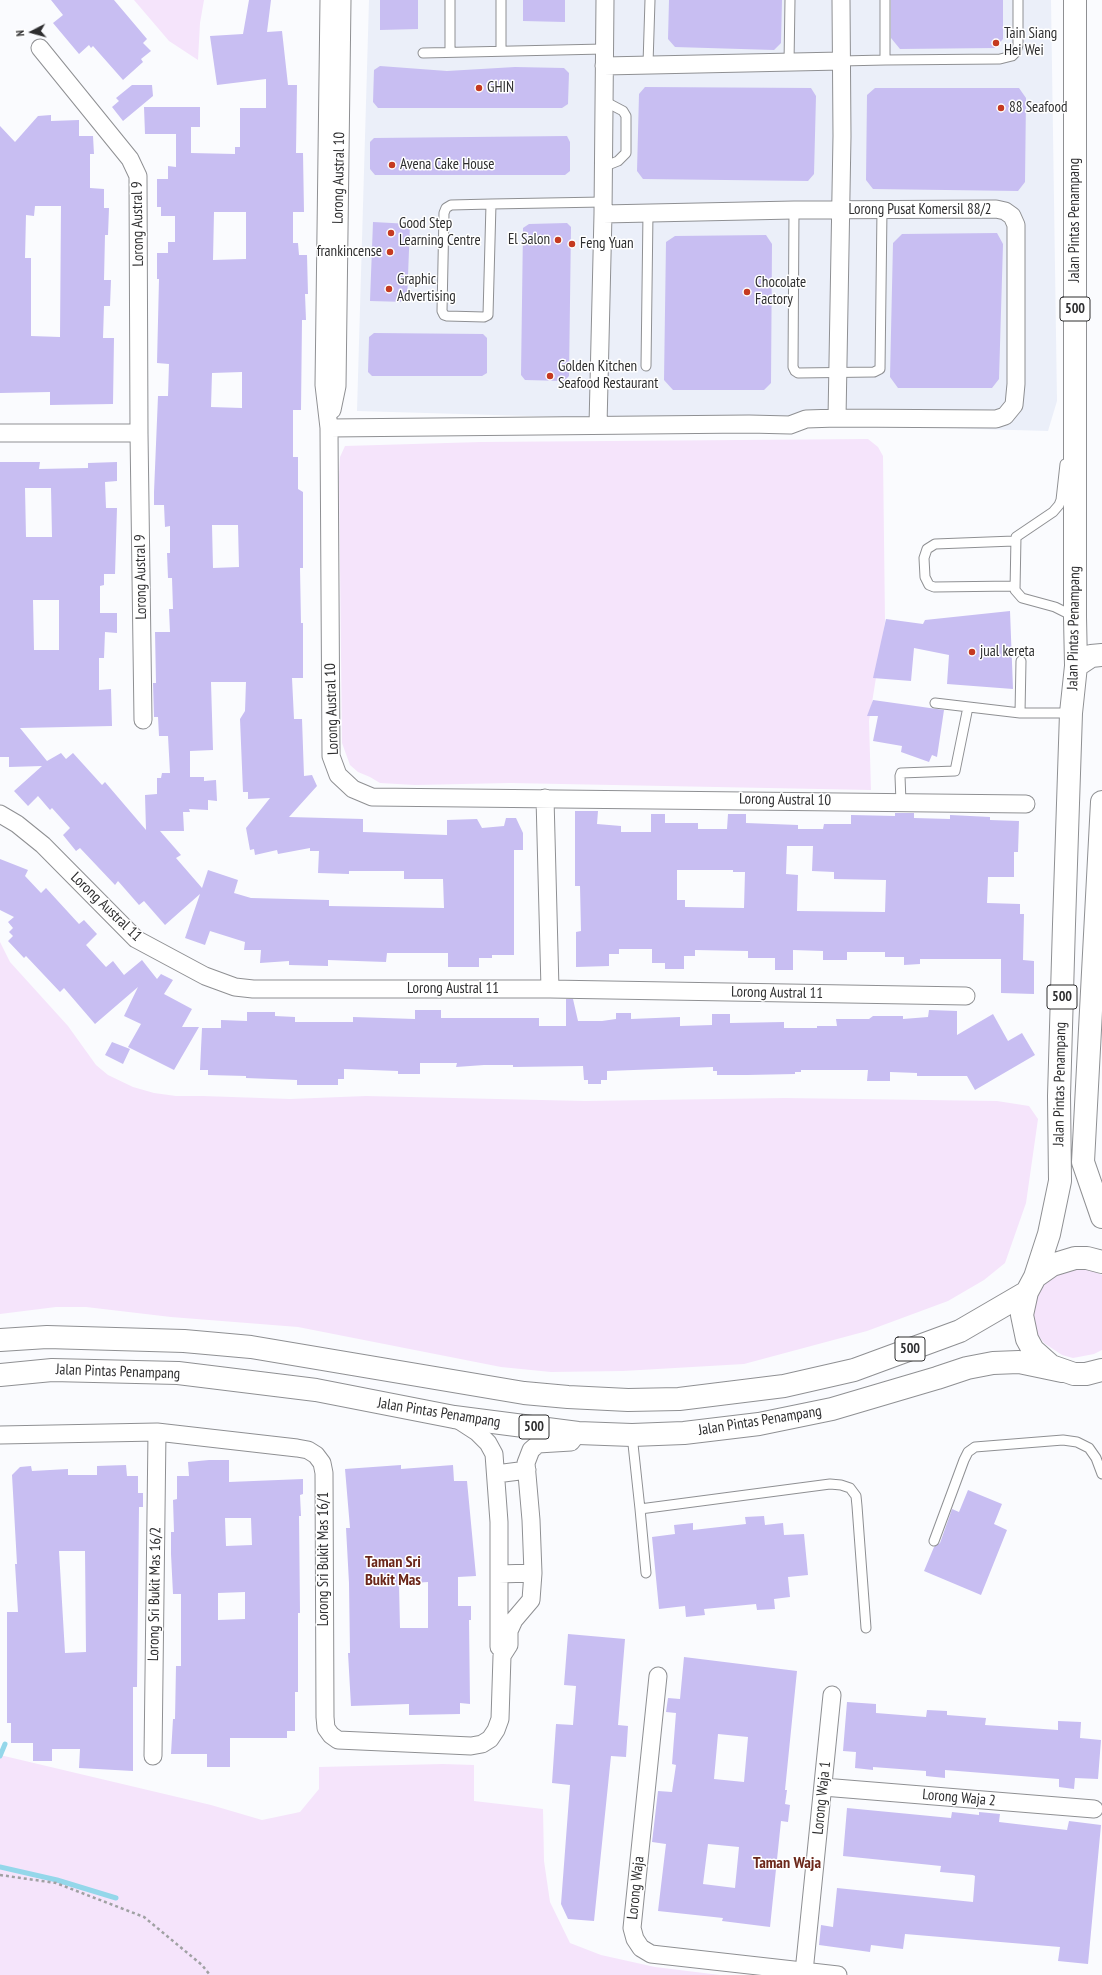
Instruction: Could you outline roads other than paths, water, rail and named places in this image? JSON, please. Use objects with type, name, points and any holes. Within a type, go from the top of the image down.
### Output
[{"type":"main road","name":"Jalan Pintas Penampang","points":[[0,1340],[47,1337],[184,1341],[251,1347],[524,1393],[568,1398],[628,1400],[679,1399],[784,1386],[854,1370],[960,1331],[1031,1284],[1049,1234],[1060,1181],[1058,1096],[1071,713],[1076,666],[1075,0]]},
{"type":"main road","points":[[1076,666],[1091,656],[1102,655]]},
{"type":"main road","name":"Jalan Pintas Penampang","points":[[1102,802],[1084,1162],[1102,1217]]},
{"type":"main road","name":"500","points":[[1097,1375],[1062,1372],[1041,1359],[1033,1350],[1027,1339],[1022,1315],[1031,1284],[1052,1265],[1075,1258],[1087,1258],[1102,1262]]},
{"type":"main road","name":"Jalan Pintas Penampang","points":[[0,1375],[52,1370],[178,1373],[316,1390],[454,1417],[578,1433],[632,1435],[684,1433],[758,1424],[832,1409],[930,1381],[967,1368],[993,1363],[1019,1362],[1062,1372]]},
{"type":"street","name":"Lorong Austral 10","points":[[329,0],[324,385],[329,428],[331,756],[338,775],[353,789],[372,797],[1026,804]]},
{"type":"street","name":"Lorong Austral 10","points":[[329,428],[337,386],[342,0]]},
{"type":"street","points":[[598,425],[603,208],[605,0]]},
{"type":"street","points":[[837,418],[841,210],[841,0]]},
{"type":"street","name":"Lorong Austral 9","points":[[40,48],[130,159],[138,176],[139,433],[143,720]]},
{"type":"street","points":[[604,66],[841,61]]},
{"type":"street","name":"Lorong Pusat Komersil 88/2","points":[[329,428],[748,424],[790,425],[806,419],[837,418],[996,419],[1005,416],[1014,405],[1016,225],[1012,216],[1006,211],[996,209],[794,210],[648,213],[603,208]]},
{"type":"street","points":[[0,434],[139,433]]},
{"type":"street","points":[[545,798],[550,989]]},
{"type":"street","name":"Lorong Austral 11","points":[[0,814],[17,824],[43,844],[136,939],[218,982],[235,987],[254,989],[550,989],[966,996]]},
{"type":"street","name":"Lorong Sri Bukit Mas 16/1","points":[[0,1435],[157,1432],[297,1448],[308,1450],[316,1455],[322,1463],[324,1473],[326,1728],[330,1735],[338,1740],[471,1746],[482,1744],[490,1739],[496,1730],[500,1719],[502,1656],[499,1650],[499,1574],[496,1474],[494,1454],[488,1443],[477,1432],[454,1417]]},
{"type":"street","name":"Lorong Sri Bukit Mas 16/2","points":[[153,1756],[157,1432]]},
{"type":"street","name":"Lorong Sri Bukit Mas 16/1","points":[[502,1656],[509,1645],[509,1632],[514,1620],[532,1600],[533,1573],[526,1462],[531,1450],[538,1444],[571,1442],[578,1433]]},
{"type":"street","points":[[496,1474],[527,1470]]},
{"type":"street","points":[[499,1574],[533,1573]]},
{"type":"street","name":"Lorong Waja","points":[[658,1676],[632,1928],[635,1939],[641,1948],[651,1954],[838,1975]]},
{"type":"street","name":"Lorong Waja 1","points":[[804,1972],[832,1695]]},
{"type":"street","name":"Lorong Waja 2","points":[[823,1786],[1094,1808]]},
{"type":"lane","points":[[450,0],[450,52]]},
{"type":"lane","points":[[501,0],[501,51]]},
{"type":"lane","points":[[648,64],[650,0]]},
{"type":"lane","points":[[789,63],[790,0]]},
{"type":"lane","points":[[885,0],[886,60]]},
{"type":"lane","points":[[841,61],[1000,59],[1012,56],[1016,52],[1018,45],[1018,0]]},
{"type":"lane","points":[[423,53],[604,49]]},
{"type":"lane","points":[[603,167],[623,157],[626,152],[626,116],[623,111],[604,101]]},
{"type":"lane","points":[[491,204],[488,315],[484,317],[444,315],[442,310],[444,213],[446,208],[451,205],[491,204],[603,208]]},
{"type":"lane","points":[[794,210],[793,367],[794,371],[798,373],[874,372],[880,369],[882,210]]},
{"type":"lane","points":[[646,366],[648,213]]},
{"type":"lane","points":[[1075,435],[1066,453],[1061,500],[1059,505],[1054,512],[1020,534],[1014,541],[1015,586],[1017,595],[1022,598],[1055,607],[1075,617]]},
{"type":"lane","points":[[1014,541],[935,544],[927,549],[924,558],[925,577],[929,585],[934,587],[1015,586]]},
{"type":"lane","points":[[1020,713],[1021,661]]},
{"type":"lane","points":[[935,702],[1020,713],[1071,713]]},
{"type":"lane","points":[[901,802],[901,773],[955,771],[968,707]]},
{"type":"lane","points":[[632,1435],[646,1573]]},
{"type":"lane","points":[[934,1541],[964,1460],[968,1452],[976,1447],[1063,1440],[1078,1442],[1089,1448],[1096,1458],[1102,1474]]},
{"type":"lane","points":[[640,1510],[830,1484],[850,1488],[856,1496],[866,1628]]},
{"type":"waterway","points":[[0,1756],[5,1744]]},
{"type":"waterway","points":[[0,1867],[57,1880],[116,1898]]},
{"type":"place","name":"Tain Siang Hei Wei","points":[[996,43]]},
{"type":"place","name":"GHIN","points":[[479,88]]},
{"type":"place","name":"88 Seafood","points":[[1001,108]]},
{"type":"place","name":"Avena Cake House","points":[[392,165]]},
{"type":"place","name":"Good Step Learning Centre","points":[[391,233]]},
{"type":"place","name":"El Salon","points":[[558,240]]},
{"type":"place","name":"Feng Yuan","points":[[572,244]]},
{"type":"place","name":"frankincense","points":[[390,252]]},
{"type":"place","name":"Graphic Advertising","points":[[389,289]]},
{"type":"place","name":"Chocolate Factory","points":[[747,292]]},
{"type":"place","name":"Golden Kitchen Seafood Restaurant","points":[[550,376]]},
{"type":"place","name":"jual kereta","points":[[972,652]]},
{"type":"district","name":"Taman Sri Bukit Mas","points":[[393,1571]]},
{"type":"district","name":"Taman Waja","points":[[787,1863]]}]
